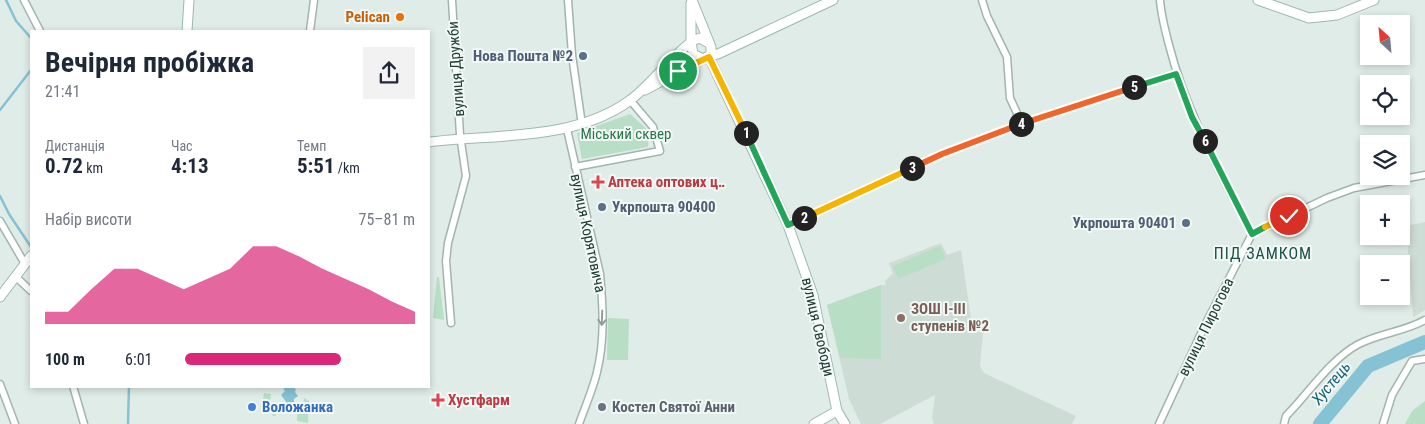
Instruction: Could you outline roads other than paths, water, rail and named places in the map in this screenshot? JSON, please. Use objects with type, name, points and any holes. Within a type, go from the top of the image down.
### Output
[{"type":"main road","points":[[187,30],[189,0]]},
{"type":"main road","points":[[692,0],[690,42],[694,54],[708,57]]},
{"type":"main road","points":[[692,0],[707,42],[708,57]]},
{"type":"main road","points":[[430,142],[567,129],[597,120],[632,98],[708,57],[833,0]]},
{"type":"main road","points":[[1258,0],[1309,18],[1337,15],[1374,0]]},
{"type":"main road","points":[[632,98],[690,42],[700,38],[707,42]]},
{"type":"main road","name":"вулиця Свободи","points":[[708,57],[788,225],[813,295],[837,411],[845,424]]},
{"type":"main road","points":[[0,298],[30,257]]},
{"type":"main road","points":[[814,424],[837,411]]},
{"type":"street","points":[[24,0],[39,30]]},
{"type":"street","points":[[310,30],[314,0]]},
{"type":"street","name":"вулиця Дружби","points":[[451,323],[446,261],[448,243],[466,176],[461,138],[452,0]]},
{"type":"street","points":[[568,0],[572,55],[582,125]]},
{"type":"street","points":[[982,0],[987,16],[1007,57],[1010,98],[1022,124]]},
{"type":"street","points":[[1160,0],[1161,12],[1176,74],[1192,117],[1252,234],[1327,198],[1354,188],[1425,175]]},
{"type":"street","points":[[788,225],[942,154],[1022,124],[1176,74]]},
{"type":"street","points":[[575,167],[660,151],[653,127],[632,98]]},
{"type":"street","name":"вулиця Корятовича","points":[[567,129],[600,274],[602,298],[600,353],[597,372],[580,424]]},
{"type":"street","points":[[0,221],[25,264]]},
{"type":"street","name":"вулиця Пирогова","points":[[1159,424],[1205,325],[1252,234]]},
{"type":"street","points":[[16,277],[30,290]]},
{"type":"street","points":[[1284,424],[1286,416],[1330,367],[1356,346],[1380,335],[1413,327],[1425,320]]},
{"type":"street","points":[[1383,424],[1392,395],[1412,361],[1425,359]]},
{"type":"street","points":[[0,384],[15,424]]},
{"type":"street","points":[[74,388],[84,424]]},
{"type":"water","points":[[283,389],[296,389],[295,392],[298,396],[294,399],[294,402],[287,403],[281,395],[285,391]]},
{"type":"waterway","points":[[6,0],[16,21],[30,37]]},
{"type":"waterway","points":[[0,110],[30,71]]},
{"type":"waterway","points":[[0,196],[9,214],[30,246]]},
{"type":"waterway","name":"Хустець","points":[[1320,424],[1368,366],[1425,342]]},
{"type":"waterway","points":[[128,424],[129,388]]},
{"type":"place","name":"Pelican","points":[[400,17]]},
{"type":"place","name":"Нова Пошта №2","points":[[583,56]]},
{"type":"place","name":"Аптека оптових ц‥","points":[[598,182]]},
{"type":"place","name":"Укрпошта 90400","points":[[602,207]]},
{"type":"place","name":"Укрпошта 90401","points":[[1186,223]]},
{"type":"place","name":"ЗОШ І-ІІІ ступенів №2","points":[[901,318]]},
{"type":"place","name":"Хустфарм","points":[[438,400]]},
{"type":"place","name":"Воложанка","points":[[252,407]]},
{"type":"place","name":"Костел Святої Анни","points":[[602,407]]},
{"type":"district","name":"ПІД ЗАМКОМ","points":[[1263,253]]},
{"type":"park label","name":"Міський сквер","points":[[626,134]]}]
